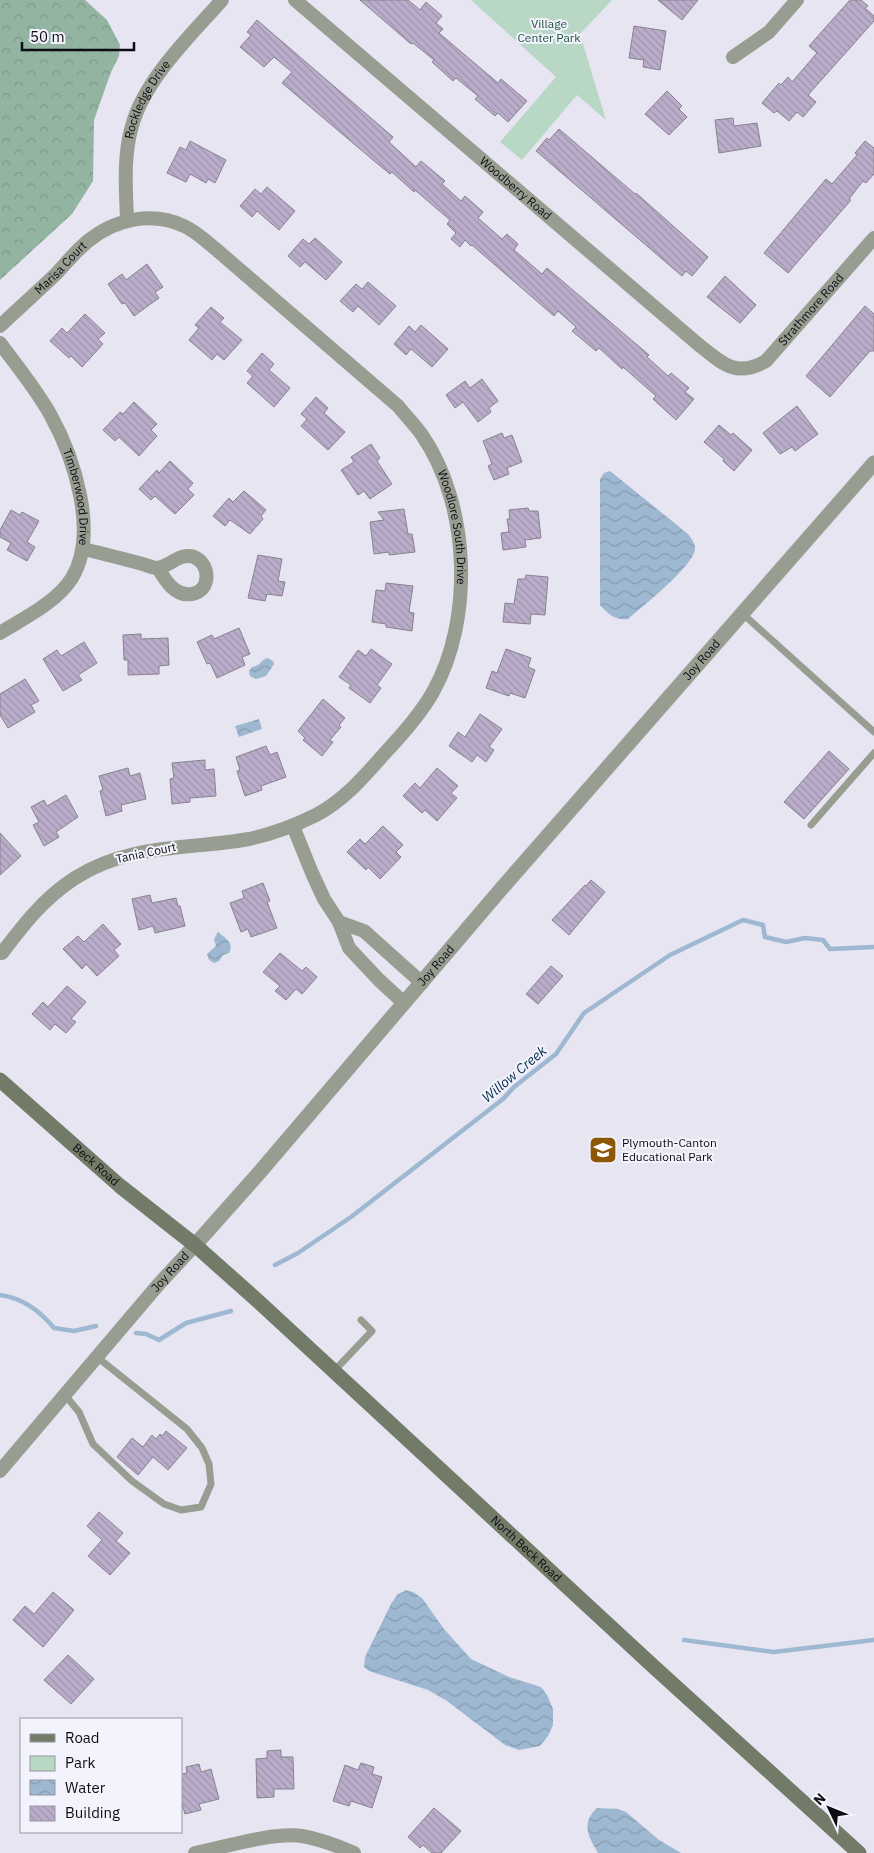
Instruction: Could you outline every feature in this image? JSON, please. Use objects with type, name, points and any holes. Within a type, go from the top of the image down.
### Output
[{"type":"main road","name":"Beck Road","points":[[0,1080],[120,1186],[195,1244]]},
{"type":"main road","name":"North Beck Road","points":[[195,1244],[859,1853]]},
{"type":"street","name":"Rockledge Drive","points":[[127,220],[125,167],[132,125],[146,93],[163,68],[222,0]]},
{"type":"street","name":"Woodberry Road","points":[[296,0],[699,345],[724,365],[740,369]]},
{"type":"street","points":[[733,57],[769,32],[797,0]]},
{"type":"street","name":"Woodlore South Drive","points":[[127,220],[142,218],[164,220],[193,231],[308,327],[398,406],[422,435],[440,468],[451,503],[458,540],[460,598],[453,644],[434,691],[420,713],[355,786],[318,814],[293,826]]},
{"type":"street","name":"Marisa Court","points":[[0,326],[87,242],[127,220]]},
{"type":"street","name":"Strathmore Road","points":[[740,369],[756,367],[766,361],[874,238]]},
{"type":"street","name":"Timberwood Drive","points":[[0,342],[50,415],[63,441],[78,490],[84,525],[83,549],[79,562],[62,590],[35,611],[0,633]]},
{"type":"street","name":"Joy Road","points":[[0,1471],[502,888],[874,463]]},
{"type":"street","points":[[83,549],[158,568]]},
{"type":"street","points":[[293,826],[312,873],[324,899],[339,922],[349,948],[404,1003]]},
{"type":"street","name":"Tania Court","points":[[2,953],[36,910],[73,879],[98,866],[124,856],[148,851],[248,839],[293,826]]},
{"type":"street","points":[[339,922],[364,931],[422,982]]},
{"type":"street","points":[[195,1853],[261,1839],[301,1836],[328,1843],[354,1853]]},
{"type":"lane","points":[[743,614],[874,732]]},
{"type":"lane","points":[[811,825],[874,753]]},
{"type":"lane","points":[[334,1371],[372,1331],[361,1320]]},
{"type":"lane","points":[[64,1395],[79,1412],[93,1444],[116,1468],[164,1504],[181,1510],[201,1507],[211,1484],[209,1464],[202,1448],[188,1429],[97,1357]]},
{"type":"green space","points":[[0,0],[85,0],[107,20],[120,45],[119,56],[111,72],[94,120],[93,181],[72,214],[0,280]]},
{"type":"green space","name":"Village Center Park","points":[[471,0],[612,0],[580,34],[606,120],[577,95],[522,160],[500,142],[556,77]]},
{"type":"water","points":[[610,471],[688,534],[695,546],[693,555],[678,574],[628,619],[612,616],[600,605],[600,479],[604,473]]},
{"type":"water","points":[[268,658],[274,664],[266,676],[256,679],[250,676],[249,671],[252,667]]},
{"type":"water","points":[[259,719],[262,729],[239,737],[235,726]]},
{"type":"water","points":[[218,932],[231,946],[229,953],[223,955],[219,961],[214,963],[209,960],[207,954],[216,946],[214,939]]},
{"type":"water","points":[[406,1590],[422,1598],[444,1629],[471,1659],[509,1677],[541,1687],[553,1709],[553,1725],[548,1736],[540,1746],[519,1750],[505,1745],[447,1701],[428,1690],[369,1671],[364,1667],[365,1657],[391,1604],[397,1595]]},
{"type":"water","points":[[597,1808],[618,1809],[626,1812],[659,1840],[681,1853],[598,1853],[589,1836],[587,1825]]},
{"type":"building","points":[[360,0],[408,0],[420,10],[426,2],[442,16],[436,23],[443,29],[439,33],[498,83],[501,79],[527,101],[508,122],[498,113],[495,116],[475,99],[478,96],[456,78],[453,81],[432,62],[434,60],[413,43],[411,44]]},
{"type":"building","points":[[658,0],[698,0],[682,20]]},
{"type":"building","points":[[850,0],[861,0],[868,6],[865,8],[874,16],[874,21],[808,95],[816,102],[803,117],[797,112],[789,121],[777,111],[774,113],[762,103],[779,83],[781,85],[788,77],[792,82],[817,53],[809,46]]},
{"type":"building","points":[[257,20],[393,137],[389,142],[416,167],[421,161],[445,181],[442,184],[461,201],[465,196],[483,212],[478,218],[502,239],[507,234],[518,244],[514,250],[542,274],[547,268],[649,355],[647,357],[668,376],[671,373],[689,388],[685,392],[694,399],[676,420],[653,399],[656,396],[623,367],[622,369],[599,348],[596,351],[572,331],[576,327],[558,311],[554,316],[465,240],[460,247],[451,239],[456,233],[447,224],[450,220],[392,172],[390,174],[282,83],[292,72],[274,57],[264,67],[240,47],[251,35],[247,32]]},
{"type":"building","points":[[634,26],[666,31],[660,70],[643,67],[644,60],[629,58]]},
{"type":"building","points":[[667,91],[682,106],[679,109],[687,117],[669,135],[645,114]]},
{"type":"building","points":[[733,118],[734,126],[757,123],[761,146],[719,153],[715,120]]},
{"type":"building","points":[[559,129],[636,193],[708,257],[692,276],[686,271],[682,276],[536,151],[547,138],[549,140]]},
{"type":"building","points":[[190,141],[226,160],[215,183],[208,179],[206,183],[190,174],[186,182],[167,173],[180,147],[186,150]]},
{"type":"building","points":[[865,141],[874,148],[874,174],[866,183],[863,181],[849,199],[851,200],[788,273],[764,253],[826,179],[832,184],[857,155],[855,153]]},
{"type":"building","points":[[267,187],[295,211],[279,230],[257,211],[252,217],[240,206],[255,189],[261,194]]},
{"type":"building","points":[[315,238],[342,262],[326,280],[305,262],[300,267],[288,256],[303,239],[309,244]]},
{"type":"building","points":[[147,264],[163,287],[155,292],[159,298],[134,316],[125,303],[122,304],[108,284],[122,274],[126,280]]},
{"type":"building","points":[[725,276],[756,305],[740,323],[707,297]]},
{"type":"building","points":[[368,282],[396,306],[379,325],[358,306],[353,312],[340,301],[356,284],[362,289]]},
{"type":"building","points":[[865,306],[874,314],[874,351],[870,351],[830,397],[806,376]]},
{"type":"building","points":[[211,307],[224,318],[220,322],[242,340],[224,360],[217,354],[212,360],[189,340],[199,328],[195,325]]},
{"type":"building","points":[[85,314],[105,333],[98,339],[103,344],[82,367],[71,356],[69,358],[50,341],[62,328],[67,333]]},
{"type":"building","points":[[421,325],[448,349],[432,367],[411,349],[406,355],[394,344],[409,326],[415,332]]},
{"type":"building","points":[[262,353],[274,364],[269,370],[290,388],[274,407],[247,383],[253,376],[247,371]]},
{"type":"building","points":[[482,379],[498,401],[489,408],[491,412],[478,422],[463,402],[455,408],[446,395],[465,381],[470,388]]},
{"type":"building","points":[[316,397],[328,408],[324,413],[345,432],[328,450],[301,426],[307,419],[301,414]]},
{"type":"building","points":[[134,402],[157,424],[151,430],[157,436],[139,456],[119,437],[115,441],[103,430],[120,412],[123,414]]},
{"type":"building","points":[[797,406],[818,434],[795,451],[792,447],[780,454],[763,433]]},
{"type":"building","points":[[719,425],[731,435],[733,433],[752,450],[734,471],[723,461],[724,459],[704,442]]},
{"type":"building","points":[[502,433],[504,438],[512,435],[522,462],[507,468],[509,474],[494,480],[488,466],[492,464],[483,441]]},
{"type":"building","points":[[371,444],[380,458],[377,461],[392,484],[370,499],[364,491],[358,495],[341,470],[354,462],[351,457]]},
{"type":"building","points":[[170,461],[193,483],[188,489],[194,495],[175,514],[155,496],[151,500],[139,489],[157,470],[159,473]]},
{"type":"building","points":[[244,491],[266,510],[261,516],[263,519],[250,534],[230,520],[225,526],[213,516],[229,498],[233,502]]},
{"type":"building","points":[[528,508],[529,511],[538,511],[541,538],[525,540],[526,547],[503,550],[501,533],[509,532],[507,519],[510,519],[509,510]]},
{"type":"building","points":[[404,509],[408,534],[412,534],[415,552],[389,555],[389,552],[374,554],[370,522],[384,520],[378,512]]},
{"type":"building","points":[[11,510],[20,515],[22,512],[39,521],[27,542],[35,547],[27,561],[7,550],[11,543],[0,537],[0,530]]},
{"type":"building","points":[[258,555],[282,559],[278,581],[285,582],[282,596],[267,594],[265,601],[248,598]]},
{"type":"building","points":[[526,575],[548,577],[545,615],[531,614],[530,624],[503,622],[505,603],[514,604],[518,579],[525,579]]},
{"type":"building","points":[[386,583],[413,586],[409,612],[414,613],[412,631],[386,627],[386,624],[372,622],[376,590],[385,591]]},
{"type":"building","points":[[239,628],[250,654],[242,657],[245,665],[217,678],[210,663],[207,664],[197,642],[212,635],[214,639]]},
{"type":"building","points":[[141,634],[141,639],[168,638],[169,665],[159,666],[159,674],[128,675],[128,660],[124,660],[123,635]]},
{"type":"building","points":[[84,642],[97,663],[78,675],[82,680],[63,691],[43,659],[57,650],[61,656]]},
{"type":"building","points":[[371,649],[392,664],[377,685],[381,688],[370,703],[349,688],[351,685],[339,677],[358,650],[366,656]]},
{"type":"building","points":[[506,649],[531,658],[528,667],[535,670],[525,698],[510,693],[509,696],[486,688],[492,671],[497,673]]},
{"type":"building","points":[[25,679],[39,701],[31,705],[35,712],[8,728],[0,715],[0,694]]},
{"type":"building","points":[[323,699],[345,718],[339,725],[341,727],[330,740],[333,742],[322,756],[303,740],[305,738],[298,731]]},
{"type":"building","points":[[480,714],[502,729],[489,747],[494,750],[486,762],[477,755],[472,762],[449,746],[458,732],[465,737]]},
{"type":"building","points":[[266,746],[270,755],[277,752],[286,777],[261,786],[262,790],[245,796],[237,771],[240,770],[236,757]]},
{"type":"building","points":[[829,751],[849,769],[804,819],[784,802]]},
{"type":"building","points":[[205,760],[205,770],[214,769],[216,796],[190,798],[190,802],[172,804],[170,779],[174,778],[172,763]]},
{"type":"building","points":[[128,768],[130,776],[140,773],[146,799],[121,805],[122,811],[106,816],[100,791],[103,790],[99,776]]},
{"type":"building","points":[[437,768],[458,786],[451,793],[457,798],[437,821],[425,810],[422,813],[403,796],[415,783],[420,788]]},
{"type":"building","points":[[66,795],[78,817],[56,832],[59,837],[44,846],[33,825],[39,822],[31,807],[44,800],[47,806]]},
{"type":"building","points":[[383,826],[403,845],[396,852],[401,857],[380,879],[368,867],[366,870],[347,852],[360,839],[365,844]]},
{"type":"building","points":[[0,833],[21,856],[0,875]]},
{"type":"building","points":[[591,880],[605,892],[569,935],[552,920]]},
{"type":"building","points":[[263,883],[270,901],[267,902],[277,928],[251,937],[248,929],[241,932],[230,903],[244,898],[242,891]]},
{"type":"building","points":[[150,895],[152,903],[176,898],[185,926],[155,933],[153,926],[139,930],[132,899]]},
{"type":"building","points":[[103,924],[121,944],[114,950],[119,956],[97,976],[86,964],[82,969],[63,949],[78,936],[84,942]]},
{"type":"building","points":[[280,953],[302,971],[306,967],[317,977],[302,994],[296,989],[286,1000],[275,991],[280,986],[263,972]]},
{"type":"building","points":[[551,966],[563,976],[538,1004],[526,994]]},
{"type":"building","points":[[67,986],[86,1002],[71,1019],[76,1022],[66,1033],[55,1024],[50,1030],[32,1014],[43,1002],[48,1007]]},
{"type":"building","points":[[166,1431],[187,1448],[168,1470],[153,1457],[138,1475],[117,1457],[132,1438],[143,1447],[152,1435],[156,1439]]},
{"type":"building","points":[[99,1512],[123,1533],[116,1541],[130,1553],[110,1575],[88,1556],[102,1540],[87,1526]]},
{"type":"building","points":[[53,1592],[74,1610],[43,1647],[13,1620],[25,1606],[34,1614]]},
{"type":"building","points":[[68,1655],[94,1679],[71,1704],[44,1680]]},
{"type":"building","points":[[281,1750],[281,1757],[293,1757],[294,1789],[274,1789],[274,1797],[257,1798],[256,1759],[267,1758],[267,1751]]},
{"type":"building","points":[[361,1763],[374,1767],[372,1774],[382,1777],[372,1808],[351,1801],[349,1806],[333,1801],[345,1765],[358,1770]]},
{"type":"building","points":[[199,1764],[201,1772],[211,1769],[219,1799],[199,1804],[201,1810],[185,1814],[182,1804],[182,1774],[187,1773],[186,1767]]},
{"type":"building","points":[[434,1808],[461,1831],[441,1853],[432,1853],[423,1845],[420,1848],[408,1837]]},
{"type":"waterway","name":"Willow Creek","points":[[275,1265],[298,1253],[351,1217],[503,1099],[514,1087],[556,1054],[584,1013],[670,955],[743,920],[763,925],[765,937],[786,942],[805,938],[823,940],[830,949],[874,947]]},
{"type":"waterway","name":"Willow Creek","points":[[0,1295],[24,1302],[43,1316],[54,1328],[74,1331],[96,1326]]},
{"type":"waterway","name":"Willow Creek","points":[[136,1333],[146,1334],[159,1340],[186,1323],[231,1311]]},
{"type":"waterway","points":[[684,1640],[774,1652],[874,1640]]},
{"type":"place","name":"Plymouth-Canton Educational Park","points":[[603,1150]]}]
